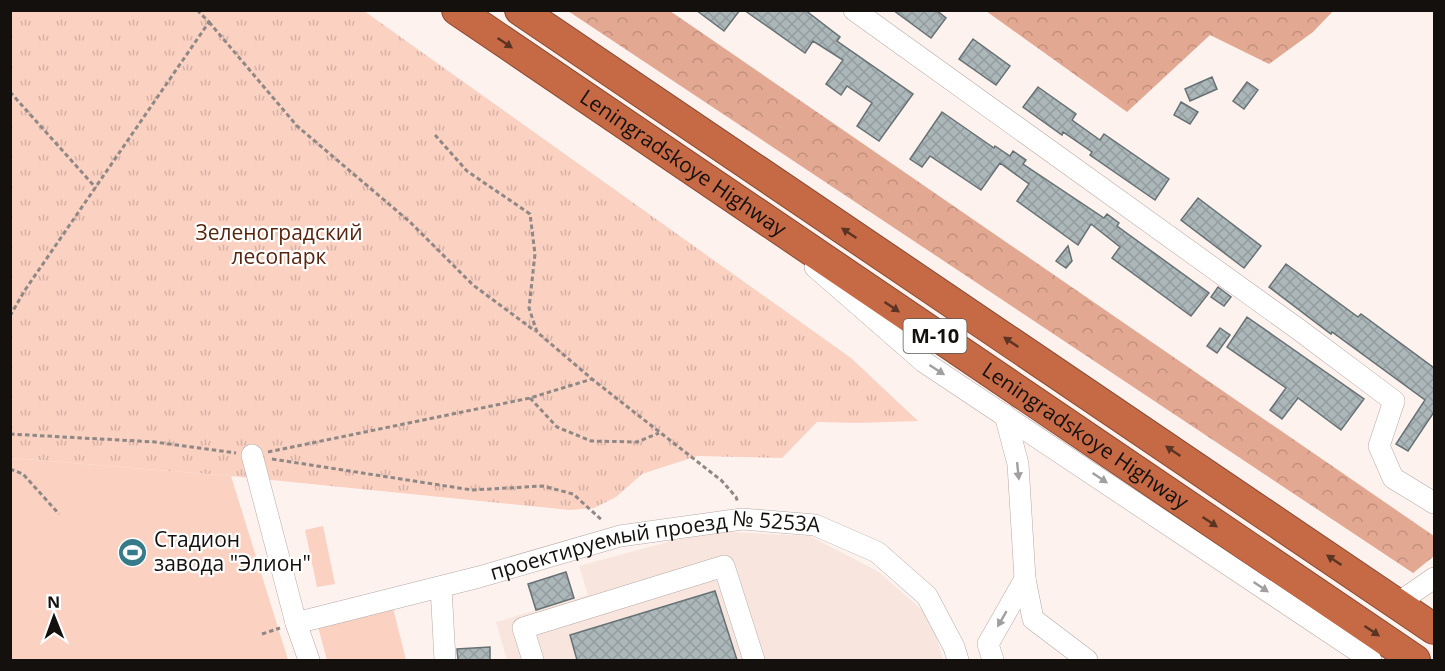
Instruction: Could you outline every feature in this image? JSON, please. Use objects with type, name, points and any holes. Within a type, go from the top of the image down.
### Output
[{"type":"highway","name":"Leningradskoye Highway","points":[[457,10],[1415,660]]},
{"type":"highway","name":"Leningradskoye Highway","points":[[520,10],[1434,629]]},
{"type":"lane","points":[[854,10],[1298,329],[1394,401],[1379,446],[1393,478],[1434,503]]},
{"type":"lane","points":[[749,210],[924,362],[1371,660]]},
{"type":"lane","points":[[1005,415],[1018,464],[1025,579],[1033,619],[1087,660]]},
{"type":"lane","points":[[252,456],[296,622],[309,660]]},
{"type":"lane","name":"проектируемый проезд № 5253А","points":[[296,622],[441,587],[620,536],[742,519],[815,525],[877,552],[927,596],[954,647],[958,660]]},
{"type":"lane","points":[[533,660],[523,628],[724,566],[754,660]]},
{"type":"lane","points":[[1398,603],[1434,578]]},
{"type":"lane","points":[[993,660],[988,644],[1025,579]]},
{"type":"lane","points":[[441,587],[445,660]]},
{"type":"path","points":[[196,10],[209,22],[297,126],[410,222],[473,285],[537,332],[659,433],[722,481],[736,497],[742,519]]},
{"type":"path","points":[[10,315],[209,22]]},
{"type":"path","points":[[10,92],[96,188]]},
{"type":"path","points":[[435,135],[466,171],[530,214],[535,254],[529,308],[537,332]]},
{"type":"path","points":[[252,456],[530,398],[592,379]]},
{"type":"path","points":[[530,398],[557,427],[591,441],[637,442],[659,433]]},
{"type":"path","points":[[10,434],[155,442],[472,490],[543,486],[573,494],[620,536]]},
{"type":"path","points":[[10,470],[23,474],[59,514]]},
{"type":"shaded area","points":[[708,531],[810,536],[879,572],[931,618],[943,660],[507,660],[496,622],[588,595],[579,566]]},
{"type":"green space","name":"Зеленоградский лесопарк","points":[[10,11],[364,11],[851,358],[918,421],[817,422],[782,458],[697,456],[642,474],[616,497],[594,508],[570,510],[231,476],[11,458]]},
{"type":"green space","points":[[568,11],[670,11],[1434,536],[1434,556],[1413,573]]},
{"type":"green space","points":[[986,11],[1333,11],[1313,32],[1269,64],[1210,35],[1127,112]]},
{"type":"green space","name":"Стадион завода \"Элион\"","points":[[10,458],[231,476],[288,660],[11,660]]},
{"type":"green space","points":[[323,526],[335,584],[317,587],[305,530]]},
{"type":"green space","points":[[393,608],[406,660],[327,660],[318,627]]},
{"type":"building","points":[[696,10],[740,10],[724,31]]},
{"type":"building","points":[[744,10],[805,10],[840,37],[837,41],[913,94],[879,141],[857,126],[872,103],[847,86],[841,95],[826,84],[843,60],[813,41],[805,53]]},
{"type":"building","points":[[893,10],[936,10],[946,18],[931,38]]},
{"type":"building","points":[[973,39],[1010,66],[996,85],[959,59]]},
{"type":"building","points":[[1212,77],[1217,89],[1190,101],[1185,89]]},
{"type":"building","points":[[1247,82],[1258,90],[1244,109],[1233,101]]},
{"type":"building","points":[[1038,87],[1076,114],[1072,120],[1100,140],[1104,134],[1169,179],[1155,200],[1090,155],[1092,152],[1063,132],[1062,135],[1023,107]]},
{"type":"building","points":[[1181,102],[1198,112],[1190,124],[1174,115]]},
{"type":"building","points":[[942,112],[994,148],[995,146],[1010,156],[1013,151],[1026,160],[1023,164],[1104,218],[1107,214],[1119,223],[1117,226],[1209,293],[1191,316],[1112,258],[1120,247],[1091,224],[1078,245],[1017,201],[1029,184],[1000,163],[981,190],[930,156],[922,167],[910,159]]},
{"type":"building","points":[[1198,198],[1261,246],[1244,268],[1181,220]]},
{"type":"building","points":[[1068,246],[1072,261],[1066,268],[1056,261]]},
{"type":"building","points":[[1286,264],[1358,317],[1361,314],[1434,368],[1434,412],[1408,451],[1396,444],[1425,400],[1269,287]]},
{"type":"building","points":[[1218,287],[1231,297],[1224,306],[1211,297]]},
{"type":"building","points":[[1247,317],[1364,399],[1341,430],[1298,398],[1282,419],[1270,410],[1286,388],[1227,347]]},
{"type":"building","points":[[1220,328],[1230,335],[1217,353],[1207,346]]},
{"type":"building","points":[[566,572],[574,598],[536,610],[528,584]]},
{"type":"building","points":[[715,591],[737,660],[577,660],[570,635]]},
{"type":"building","points":[[490,647],[490,660],[458,660],[457,649]]},
{"type":"place","name":"Стадион завода \"Элион\"","points":[[133,552]]}]
